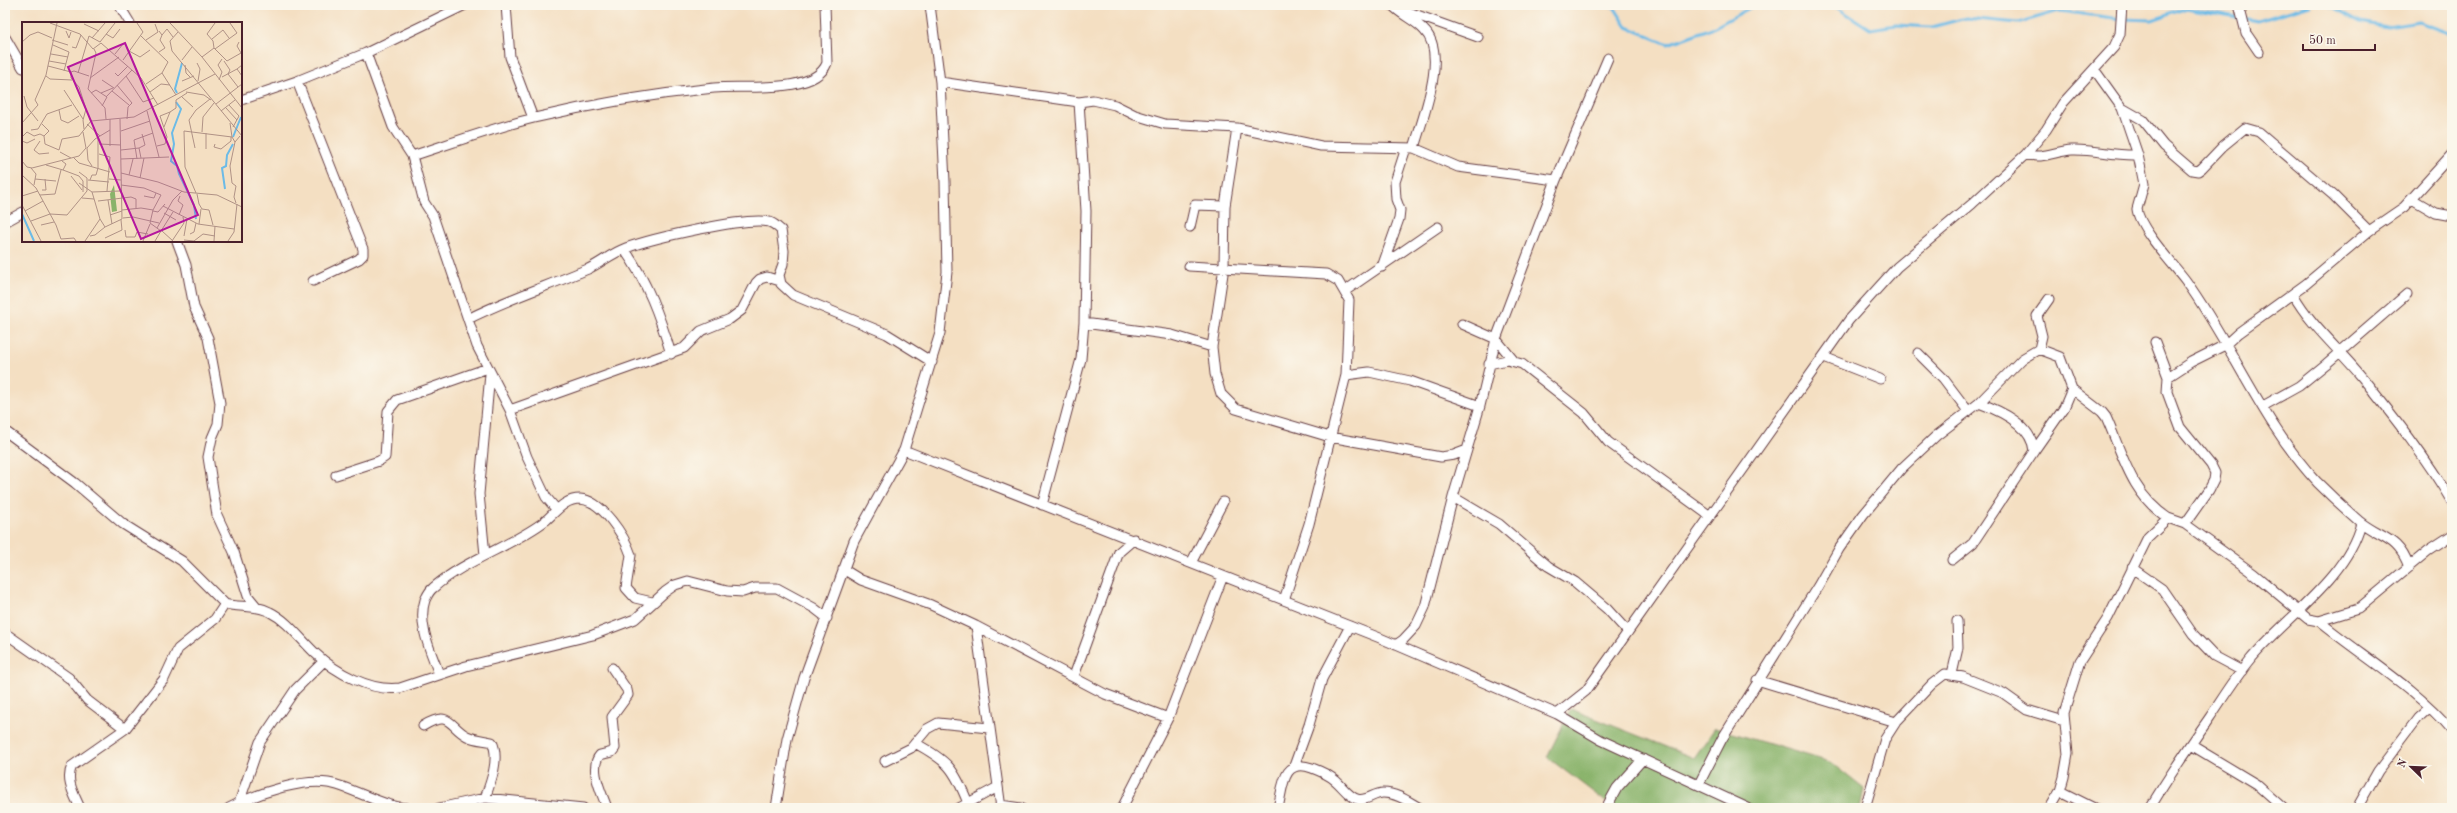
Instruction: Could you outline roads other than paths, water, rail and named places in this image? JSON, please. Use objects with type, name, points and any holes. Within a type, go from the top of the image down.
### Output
[{"type":"street","points":[[119,5],[129,22]]},
{"type":"street","points":[[242,100],[296,81],[366,53],[465,5]]},
{"type":"street","points":[[506,5],[510,57],[533,118]]},
{"type":"street","points":[[412,156],[533,118],[630,99],[715,88],[791,85],[809,80],[825,68],[827,63],[825,5]]},
{"type":"street","points":[[776,808],[787,739],[804,678],[827,618],[843,569],[864,521],[904,450],[940,333],[947,272],[940,82],[930,5]]},
{"type":"street","points":[[1557,714],[1586,691],[1849,320],[1897,267],[1972,204],[2026,154],[2046,130],[2063,103],[2114,47],[2120,34],[2122,5]]},
{"type":"street","points":[[2239,5],[2246,33],[2259,52]]},
{"type":"street","points":[[1393,6],[1478,38]]},
{"type":"street","points":[[1382,267],[1399,219],[1400,210],[1396,199],[1395,182],[1410,148],[1432,84],[1435,57],[1432,42],[1425,30],[1393,6]]},
{"type":"street","points":[[5,37],[22,66]]},
{"type":"street","points":[[366,53],[393,127],[412,156],[424,202],[433,216],[468,319],[489,371],[510,410],[532,467],[546,497],[556,509]]},
{"type":"street","points":[[1396,645],[1404,640],[1416,626],[1425,607],[1453,497],[1480,406],[1496,339],[1556,180],[1608,58]]},
{"type":"street","points":[[2094,69],[2122,108],[2138,155],[2144,184],[2138,214],[2161,250],[2209,312],[2225,345],[2270,419],[2316,480],[2361,523],[2386,536],[2404,554],[2409,567]]},
{"type":"street","points":[[296,81],[363,250],[359,259],[313,281]]},
{"type":"street","points":[[940,82],[1079,102],[1093,100],[1115,105],[1135,115],[1165,124],[1237,128],[1321,146],[1410,148],[1458,167],[1556,180]]},
{"type":"street","points":[[1042,505],[1081,359],[1084,323],[1086,211],[1079,102]]},
{"type":"street","points":[[2122,108],[2143,120],[2164,146],[2192,170],[2198,171],[2202,168],[2222,146],[2245,128],[2259,132],[2333,195],[2369,231]]},
{"type":"street","points":[[1237,128],[1226,206],[1224,267],[1212,347],[1217,384],[1222,394],[1234,408],[1330,437],[1441,457],[1454,455],[1467,450]]},
{"type":"street","points":[[2026,154],[2043,156],[2071,150],[2117,156],[2138,155]]},
{"type":"street","points":[[2168,377],[2191,362],[2225,345],[2238,333],[2293,294],[2369,231],[2386,221],[2412,199],[2452,154]]},
{"type":"street","points":[[2412,199],[2436,213],[2452,216]]},
{"type":"street","points":[[1190,227],[1195,206],[1226,206]]},
{"type":"street","points":[[5,222],[22,213]]},
{"type":"street","points":[[468,319],[503,301],[528,294],[596,266],[624,249],[671,236],[732,224],[767,221],[781,230],[784,250],[783,264],[779,275],[781,284],[798,298],[887,334],[932,362]]},
{"type":"street","points":[[1345,291],[1382,267],[1438,227]]},
{"type":"street","points":[[177,242],[186,265],[194,307],[210,345],[220,403],[218,424],[212,438],[208,457],[217,516],[234,552],[248,596],[257,607]]},
{"type":"street","points":[[624,249],[649,291],[661,319],[671,354]]},
{"type":"street","points":[[1189,266],[1326,274],[1338,281],[1349,300],[1346,375],[1309,524],[1284,600]]},
{"type":"street","points":[[510,410],[671,354],[684,348],[701,331],[730,319],[742,310],[756,283],[760,279],[767,277],[780,281]]},
{"type":"street","points":[[2293,294],[2308,317],[2362,377],[2413,441],[2452,502]]},
{"type":"street","points":[[2263,406],[2298,386],[2339,353],[2407,294]]},
{"type":"street","points":[[1699,784],[1722,739],[1757,680],[1818,586],[1839,549],[1863,515],[1918,451],[1979,403],[2022,359],[2039,349],[2042,336],[2037,316],[2049,299]]},
{"type":"street","points":[[1084,323],[1172,335],[1212,347]]},
{"type":"street","points":[[1462,324],[1496,339],[1514,361]]},
{"type":"street","points":[[2155,342],[2168,377],[2167,392],[2180,427],[2211,465],[2215,473],[2214,480],[2209,490],[2185,524]]},
{"type":"street","points":[[2039,349],[2060,357],[2072,389],[2102,412],[2133,483],[2144,498],[2168,518],[2185,524],[2254,574],[2308,619],[2319,621],[2394,677],[2430,708],[2452,731]]},
{"type":"street","points":[[1918,353],[1943,378],[1968,411]]},
{"type":"street","points":[[1824,357],[1880,378]]},
{"type":"street","points":[[1489,364],[1507,360],[1522,364],[1584,414],[1608,442],[1710,516]]},
{"type":"street","points":[[336,475],[379,461],[384,457],[388,411],[397,400],[489,371]]},
{"type":"street","points":[[485,555],[479,494],[489,371]]},
{"type":"street","points":[[1346,375],[1369,372],[1376,373],[1410,381],[1480,406]]},
{"type":"street","points":[[1952,560],[1972,543],[2064,408],[2072,389]]},
{"type":"street","points":[[1979,403],[2017,422],[2033,442],[2034,451]]},
{"type":"street","points":[[5,431],[75,483],[123,524],[182,561],[225,604],[257,607],[280,618],[324,661],[361,682],[389,689],[400,688],[439,674],[593,635],[635,619],[652,602],[675,585],[688,581],[727,591],[743,592],[769,587],[787,592],[827,618]]},
{"type":"street","points":[[904,450],[1042,505],[1134,539],[1396,645],[1557,714],[1601,740],[1699,784],[1748,808]]},
{"type":"street","points":[[1453,497],[1499,524],[1548,566],[1575,582],[1606,609],[1628,632]]},
{"type":"street","points":[[439,674],[427,640],[423,614],[426,599],[432,588],[456,571],[545,520],[556,509],[566,503],[581,499],[600,508],[606,514],[631,555],[626,588],[635,598],[652,602]]},
{"type":"street","points":[[1191,563],[1223,502]]},
{"type":"street","points":[[2050,808],[2060,791],[2068,754],[2064,721],[2070,688],[2080,661],[2108,618],[2148,537],[2168,518]]},
{"type":"street","points":[[2150,808],[2242,671],[2260,649],[2299,611],[2343,560],[2358,532],[2361,523]]},
{"type":"street","points":[[2319,621],[2358,609],[2409,567],[2452,535]]},
{"type":"street","points":[[1074,676],[1118,552],[1134,539]]},
{"type":"street","points":[[2132,568],[2162,589],[2193,634],[2214,656],[2242,671]]},
{"type":"street","points":[[843,569],[861,580],[932,605],[1074,676],[1105,694],[1168,718]]},
{"type":"street","points":[[1122,808],[1168,718],[1223,576]]},
{"type":"street","points":[[80,808],[69,780],[69,773],[72,766],[125,729],[164,679],[178,649],[215,619],[225,604]]},
{"type":"street","points":[[1952,674],[1958,648],[1957,621]]},
{"type":"street","points":[[976,626],[996,788],[1000,806],[1021,808]]},
{"type":"street","points":[[1278,808],[1284,779],[1294,766],[1309,725],[1322,679],[1350,626]]},
{"type":"street","points":[[5,633],[69,678],[87,700],[125,729]]},
{"type":"street","points":[[239,803],[260,742],[295,690],[324,661]]},
{"type":"street","points":[[608,808],[596,776],[596,761],[600,755],[612,752],[615,748],[612,716],[628,695],[627,690],[612,668]]},
{"type":"street","points":[[1865,808],[1870,796],[1879,754],[1885,739],[1896,722],[1939,677],[1952,674],[2003,693],[2027,710],[2064,721]]},
{"type":"street","points":[[1757,680],[1896,722]]},
{"type":"street","points":[[2357,808],[2378,771],[2418,718],[2430,708]]},
{"type":"street","points":[[423,726],[432,721],[444,720],[453,723],[463,734],[469,737],[492,742],[495,752],[494,763],[485,798]]},
{"type":"street","points":[[885,761],[906,750],[915,743],[927,729],[938,723],[989,728]]},
{"type":"street","points":[[915,743],[940,757],[948,764],[956,776],[968,803]]},
{"type":"street","points":[[2191,745],[2256,784],[2283,808]]},
{"type":"street","points":[[1606,808],[1618,788],[1643,759]]},
{"type":"street","points":[[1294,766],[1305,765],[1322,771],[1357,799],[1364,800],[1375,794],[1385,793],[1396,795],[1420,808]]},
{"type":"street","points":[[229,808],[239,803],[289,786],[329,783],[407,808]]},
{"type":"street","points":[[959,808],[996,788]]},
{"type":"street","points":[[2060,791],[2094,808]]},
{"type":"street","points":[[439,808],[485,798],[583,808]]},
{"type":"waterway","points":[[1608,5],[1614,7],[1627,27],[1668,44],[1715,27],[1755,5]]},
{"type":"waterway","points":[[1792,5],[1799,5]]},
{"type":"waterway","points":[[1833,5],[1870,29],[1896,25],[1932,27],[1966,18],[2018,23],[2059,11],[2122,19],[2152,20],[2187,8],[2258,21],[2310,5]]},
{"type":"waterway","points":[[2329,5],[2360,22],[2387,27],[2419,22],[2452,34]]}]
